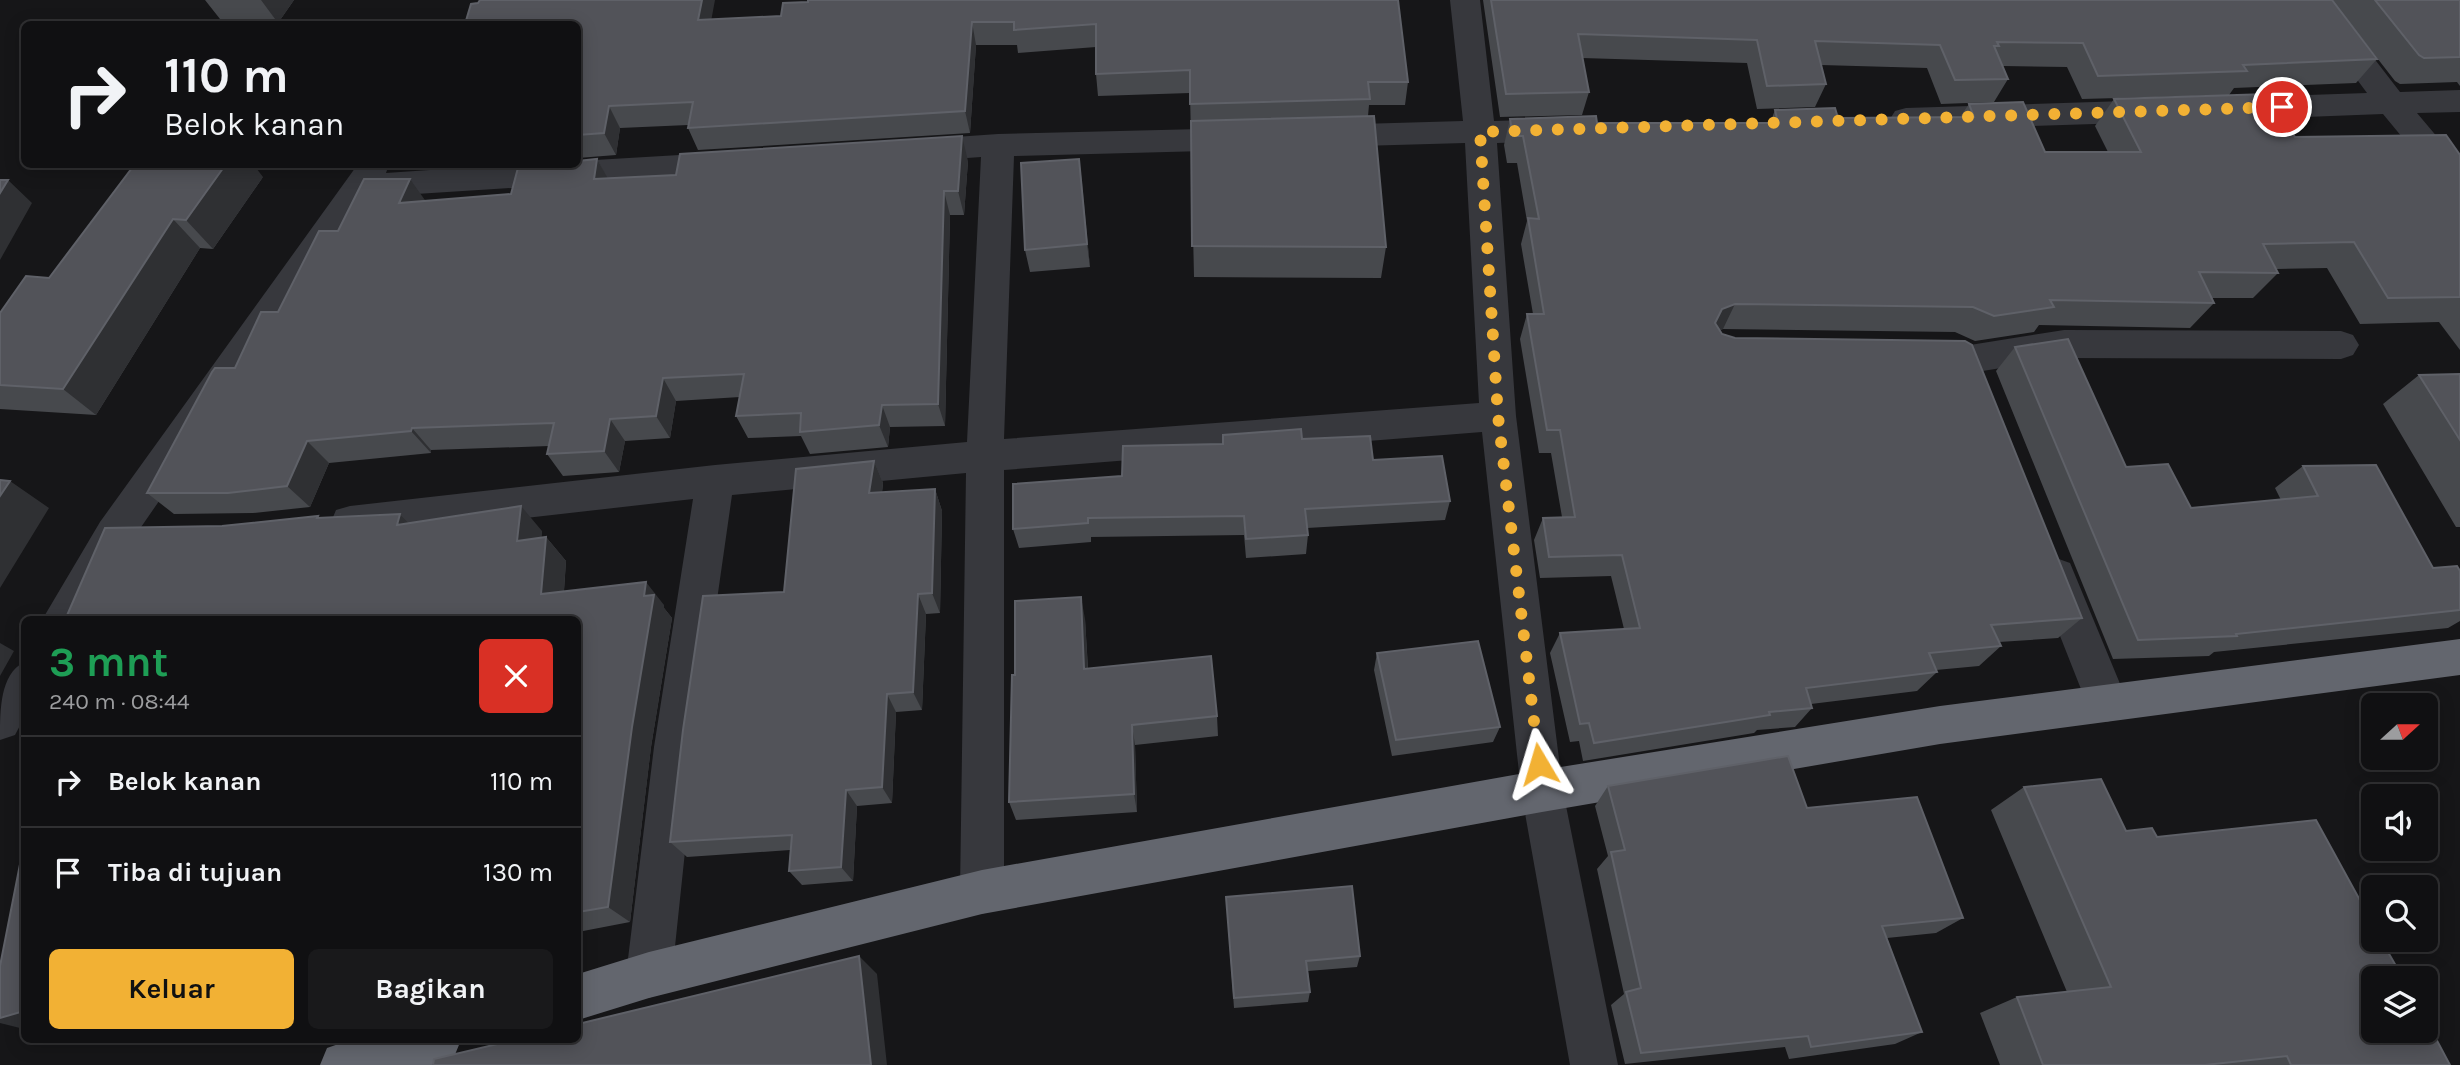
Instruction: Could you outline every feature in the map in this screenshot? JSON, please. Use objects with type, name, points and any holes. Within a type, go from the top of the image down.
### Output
[{"type":"highway","points":[[581,996],[649,975],[982,892],[1542,791],[1940,725],[2460,657]]},
{"type":"highway","points":[[344,1065],[424,1050]]},
{"type":"street","points":[[1465,0],[1480,132],[1498,416],[1542,791],[1594,1065]]},
{"type":"street","points":[[2313,0],[2392,104],[2460,186]]},
{"type":"street","points":[[1881,120],[2460,101]]},
{"type":"street","points":[[887,153],[998,145],[1590,129]]},
{"type":"street","points":[[982,892],[985,456],[998,145]]},
{"type":"street","points":[[581,168],[762,161]]},
{"type":"street","points":[[64,616],[114,534],[368,176],[578,168]]},
{"type":"street","points":[[1964,364],[2064,344],[2341,345]]},
{"type":"street","points":[[320,525],[715,481],[985,456],[1498,416]]},
{"type":"street","points":[[649,975],[676,747],[715,481]]},
{"type":"street","points":[[114,534],[155,533]]},
{"type":"street","points":[[2041,538],[2107,703]]},
{"type":"street","points":[[0,721],[21,686]]},
{"type":"building","points":[[480,0],[702,0],[698,20],[781,16],[783,3],[808,0],[1398,0],[1408,82],[1368,82],[1370,99],[1190,104],[1190,70],[1096,74],[1096,24],[1014,30],[1014,22],[972,22],[965,111],[688,128],[693,102],[609,106],[604,133],[581,135],[581,21],[466,21],[471,4]]},
{"type":"building","points":[[1491,0],[2332,0],[2377,59],[2243,65],[2247,71],[2098,76],[2083,43],[1997,42],[1999,46],[1994,46],[2008,79],[1955,80],[1940,45],[1815,41],[1826,84],[1767,86],[1757,40],[1578,34],[1589,92],[1506,94]]},
{"type":"building","points":[[2375,0],[2460,0],[2460,57],[2424,58],[2419,55]]},
{"type":"building","points":[[2268,94],[2295,137],[2446,135],[2460,155],[2460,297],[2388,298],[2354,242],[2263,244],[2278,273],[2199,272],[2214,303],[2050,300],[2054,307],[1994,316],[1973,307],[1735,304],[1722,309],[1715,323],[1722,334],[1735,338],[1965,341],[1972,345],[2082,618],[1991,625],[2001,646],[1929,653],[1937,672],[1806,688],[1812,708],[1769,712],[1770,715],[1594,743],[1589,723],[1580,724],[1560,633],[1640,628],[1622,555],[1549,557],[1543,518],[1575,517],[1560,430],[1547,430],[1527,314],[1544,314],[1528,218],[1539,219],[1523,136],[1513,136],[1510,119],[1596,116],[1597,123],[1778,123],[1775,110],[1835,108],[1838,118],[1974,117],[1969,104],[2023,102],[2045,152],[2141,152],[2114,99]]},
{"type":"building","points":[[1374,116],[1386,247],[1192,246],[1191,121]]},
{"type":"building","points":[[962,136],[958,191],[944,191],[938,404],[882,405],[879,425],[800,432],[801,413],[736,416],[744,374],[663,378],[656,416],[610,419],[604,451],[547,454],[554,423],[412,428],[411,431],[307,441],[287,486],[228,493],[147,493],[212,372],[215,368],[235,368],[261,312],[278,312],[319,231],[338,231],[364,179],[410,179],[399,203],[511,194],[518,168],[581,168],[581,161],[597,159],[594,179],[676,175],[680,154]]},
{"type":"building","points":[[1079,159],[1087,244],[1025,250],[1021,163]]},
{"type":"building","points":[[132,168],[223,168],[186,220],[173,219],[63,389],[0,385],[0,313],[26,276],[49,278]]},
{"type":"building","points":[[0,180],[8,180],[0,193]]},
{"type":"building","points":[[2068,339],[2126,467],[2168,464],[2191,508],[2318,496],[2303,466],[2376,465],[2433,568],[2457,566],[2460,571],[2460,610],[2236,634],[2237,636],[2138,640],[2015,347]]},
{"type":"building","points":[[2460,374],[2460,440],[2419,375]]},
{"type":"building","points":[[1301,429],[1302,439],[1370,436],[1373,460],[1442,456],[1450,501],[1305,509],[1308,535],[1246,539],[1244,516],[1088,518],[1088,523],[1013,529],[1013,484],[1122,476],[1123,446],[1223,444],[1223,435]]},
{"type":"building","points":[[874,461],[869,493],[935,489],[932,593],[918,594],[913,692],[887,694],[882,787],[846,790],[841,867],[789,871],[792,835],[670,842],[703,596],[784,592],[796,469]]},
{"type":"building","points":[[0,480],[10,481],[0,496]]},
{"type":"building","points":[[521,506],[517,541],[546,537],[541,594],[646,582],[644,596],[654,595],[632,727],[608,907],[581,912],[581,616],[67,616],[105,528],[222,526],[318,516],[317,518],[400,514],[397,525]]},
{"type":"building","points":[[1081,597],[1084,669],[1211,656],[1217,716],[1132,725],[1134,794],[1009,802],[1012,675],[1015,675],[1015,601]]},
{"type":"building","points":[[1478,641],[1500,727],[1396,740],[1377,653]]},
{"type":"building","points":[[1788,756],[1807,808],[1917,797],[1963,918],[1882,926],[1922,1032],[1811,1047],[1808,1036],[1641,1053],[1626,992],[1641,988],[1611,852],[1625,850],[1608,786]]},
{"type":"building","points":[[2101,779],[2126,831],[2152,828],[2157,837],[2316,820],[2361,902],[2361,952],[2388,952],[2396,966],[2361,966],[2361,1043],[2438,1042],[2450,1065],[2291,1065],[2287,1056],[2205,1065],[2043,1065],[2017,997],[2111,987],[2024,787]]},
{"type":"building","points":[[21,859],[21,1012],[0,1018],[0,966]]},
{"type":"building","points":[[1352,886],[1360,956],[1306,961],[1310,992],[1234,998],[1226,897]]},
{"type":"building","points":[[859,956],[871,1065],[433,1065],[434,1059],[501,1043],[581,1043],[581,1023]]},
{"type":"route","points":[[1539,764],[1498,416],[1480,132],[2282,107]]}]
